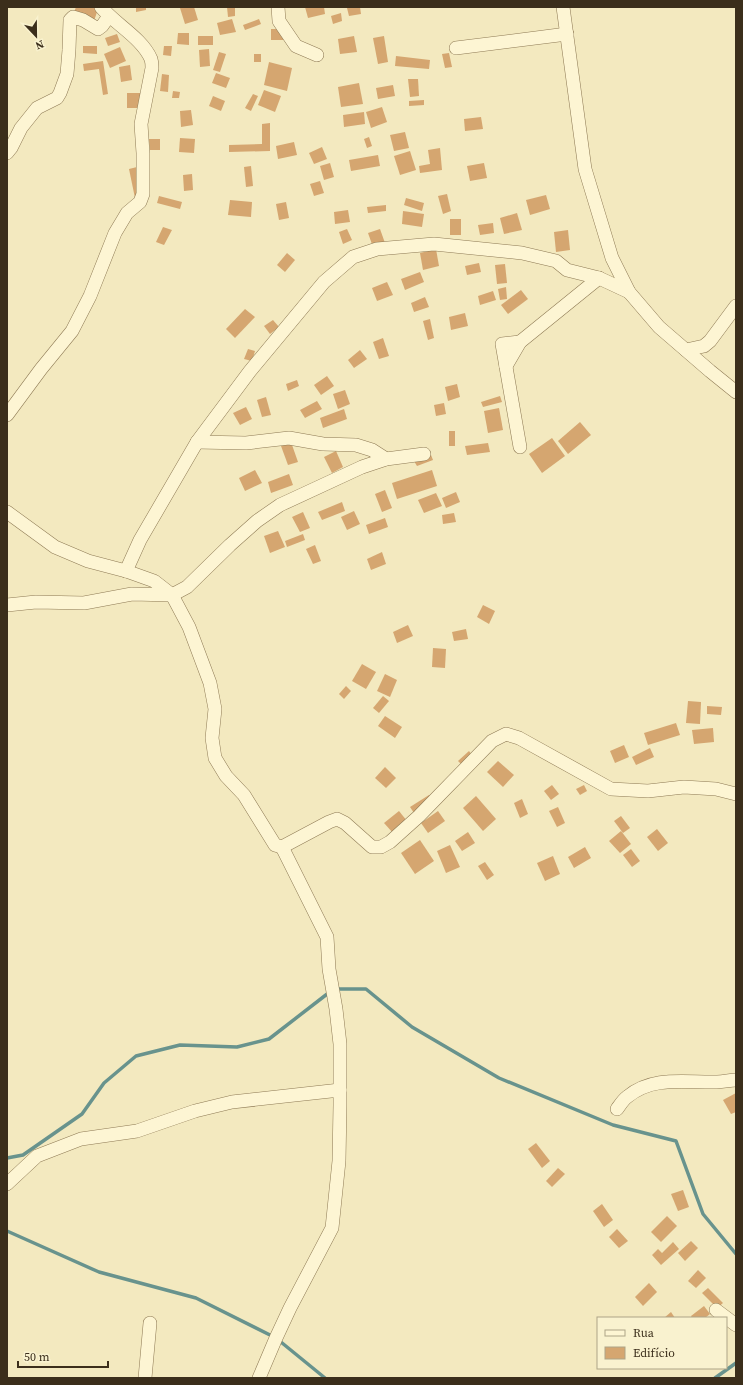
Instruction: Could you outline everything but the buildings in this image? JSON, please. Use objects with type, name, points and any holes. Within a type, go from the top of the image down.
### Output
[{"type":"street","points":[[278,7],[279,21],[296,46],[317,55]]},
{"type":"street","points":[[563,7],[585,168],[612,258],[629,292],[659,327],[736,392]]},
{"type":"street","points":[[7,153],[21,128],[37,108],[57,98],[60,93],[67,74],[70,20],[72,17],[83,20],[98,30],[102,26],[105,12]]},
{"type":"street","points":[[7,415],[41,369],[72,331],[90,296],[115,233],[127,213],[140,202],[143,194],[141,124],[152,68],[152,60],[145,49],[105,12]]},
{"type":"street","points":[[456,48],[567,34]]},
{"type":"street","points":[[126,571],[140,540],[197,442],[250,371],[324,282],[353,257],[377,249],[434,244],[522,253],[556,261],[567,270],[599,278],[629,292]]},
{"type":"street","points":[[520,447],[502,344],[520,342],[599,278]]},
{"type":"street","points":[[686,350],[704,346],[710,342],[736,306]]},
{"type":"street","points":[[197,442],[246,443],[289,438],[322,444],[356,445],[372,450],[386,459]]},
{"type":"street","points":[[7,605],[36,602],[84,603],[132,594],[172,595],[187,587],[257,521],[280,505],[362,467],[386,459],[424,454]]},
{"type":"street","points":[[7,512],[55,547],[88,561],[126,571],[154,581],[172,595],[189,627],[210,683],[215,709],[212,738],[215,758],[226,776],[244,795],[275,845],[282,848],[327,937],[329,969],[340,1044],[338,1161],[332,1228],[290,1308],[259,1378]]},
{"type":"street","points":[[282,848],[337,818],[345,823],[372,847],[380,847],[390,842],[419,816],[492,741],[506,734],[519,738],[611,789],[648,791],[684,786],[716,789],[736,794]]},
{"type":"street","points":[[617,1109],[627,1097],[644,1087],[667,1081],[687,1080],[718,1082],[736,1080]]},
{"type":"street","points":[[7,1184],[37,1156],[82,1139],[136,1131],[195,1111],[232,1102],[340,1090]]},
{"type":"street","points":[[716,1310],[725,1317]]},
{"type":"street","points":[[727,1318],[736,1325]]},
{"type":"street","points":[[145,1378],[150,1323]]},
{"type":"waterway","points":[[336,989],[366,989],[412,1027],[499,1078],[613,1125],[676,1141],[703,1214],[736,1254]]},
{"type":"waterway","points":[[7,1158],[23,1155],[82,1114],[104,1083],[136,1056],[180,1045],[237,1047],[269,1039],[331,991]]},
{"type":"waterway","points":[[7,1231],[99,1272],[196,1298],[276,1338],[325,1378]]},
{"type":"waterway","points":[[715,1378],[736,1363]]}]
